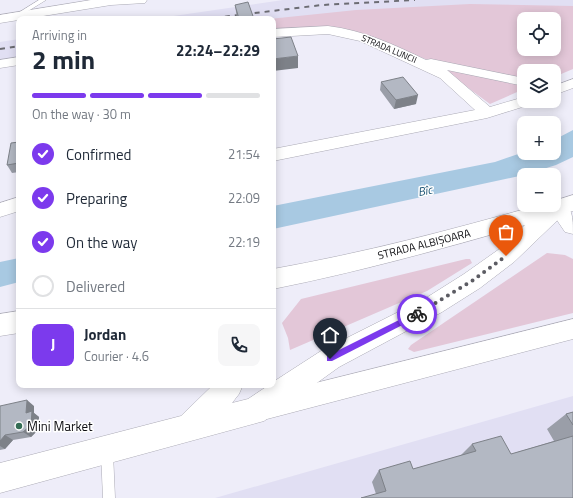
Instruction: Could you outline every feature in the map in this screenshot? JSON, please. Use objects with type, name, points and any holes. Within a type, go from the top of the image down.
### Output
[{"type":"main road","points":[[60,16],[111,1],[138,0]]},
{"type":"main road","points":[[93,16],[114,11],[138,0]]},
{"type":"main road","points":[[0,18],[16,26]]},
{"type":"main road","points":[[0,478],[254,411],[330,359],[434,305],[472,281],[506,256],[565,205],[573,226]]},
{"type":"main road","name":"STRADA ALBIȘOARA","points":[[276,278],[322,270],[441,241],[565,205]]},
{"type":"main road","points":[[0,325],[16,322]]},
{"type":"main road","points":[[189,428],[216,402],[228,388]]},
{"type":"street","name":"STRADA LUNCII","points":[[276,33],[308,30],[344,32],[365,38],[413,59],[445,76],[488,113]]},
{"type":"street","points":[[413,59],[517,81]]},
{"type":"street","points":[[0,64],[16,61]]},
{"type":"street","points":[[561,85],[573,84]]},
{"type":"street","points":[[561,88],[573,84]]},
{"type":"street","points":[[276,154],[488,113],[517,104]]},
{"type":"street","points":[[0,210],[16,205]]},
{"type":"street","points":[[254,411],[573,329]]},
{"type":"lane","points":[[27,16],[43,0]]},
{"type":"lane","points":[[107,449],[109,498]]},
{"type":"shaded area","points":[[283,0],[573,0],[573,18],[561,18],[561,12],[517,12],[517,18],[276,19],[276,16],[174,16]]},
{"type":"shaded area","points":[[470,4],[573,6],[573,69],[561,74],[561,64],[517,64],[517,92],[490,104],[433,62],[353,31],[340,28],[276,30],[276,18],[356,10]]},
{"type":"shaded area","points":[[16,39],[16,59],[0,62],[0,42]]},
{"type":"shaded area","points":[[547,253],[565,255],[573,259],[573,313],[414,352],[408,349],[411,345]]},
{"type":"shaded area","points":[[470,259],[472,263],[427,291],[290,350],[288,338],[282,323],[301,299]]},
{"type":"shaded area","points":[[573,396],[573,498],[215,498]]},
{"type":"water","name":"Bîc","points":[[573,130],[573,157],[556,165],[546,168],[517,168],[517,177],[276,228],[276,205],[495,162],[517,154],[517,160],[561,160],[561,136]]},
{"type":"water","points":[[16,259],[16,283],[0,287],[0,262]]},
{"type":"building","points":[[248,2],[253,16],[238,16],[235,5]]},
{"type":"building","points":[[291,37],[298,56],[276,59],[276,39]]},
{"type":"building","points":[[403,77],[418,95],[396,100],[381,82]]},
{"type":"building","points":[[16,142],[16,164],[7,165],[11,143]]},
{"type":"building","points":[[27,400],[26,413],[32,411],[31,425],[23,432],[5,435],[0,441],[0,406]]},
{"type":"building","points":[[573,412],[573,425],[566,414]]},
{"type":"building","points":[[501,436],[511,454],[573,436],[573,498],[361,498],[386,491],[379,470],[410,461],[413,469],[476,451],[472,444]]},
{"type":"railway","points":[[230,16],[322,5],[415,0]]},
{"type":"railway","points":[[0,49],[16,46]]},
{"type":"way so far","points":[[417,314],[472,281],[506,256]]},
{"type":"place","name":"Mini Market","points":[[19,426]]},
{"type":"route","points":[[330,359],[417,314]]}]
